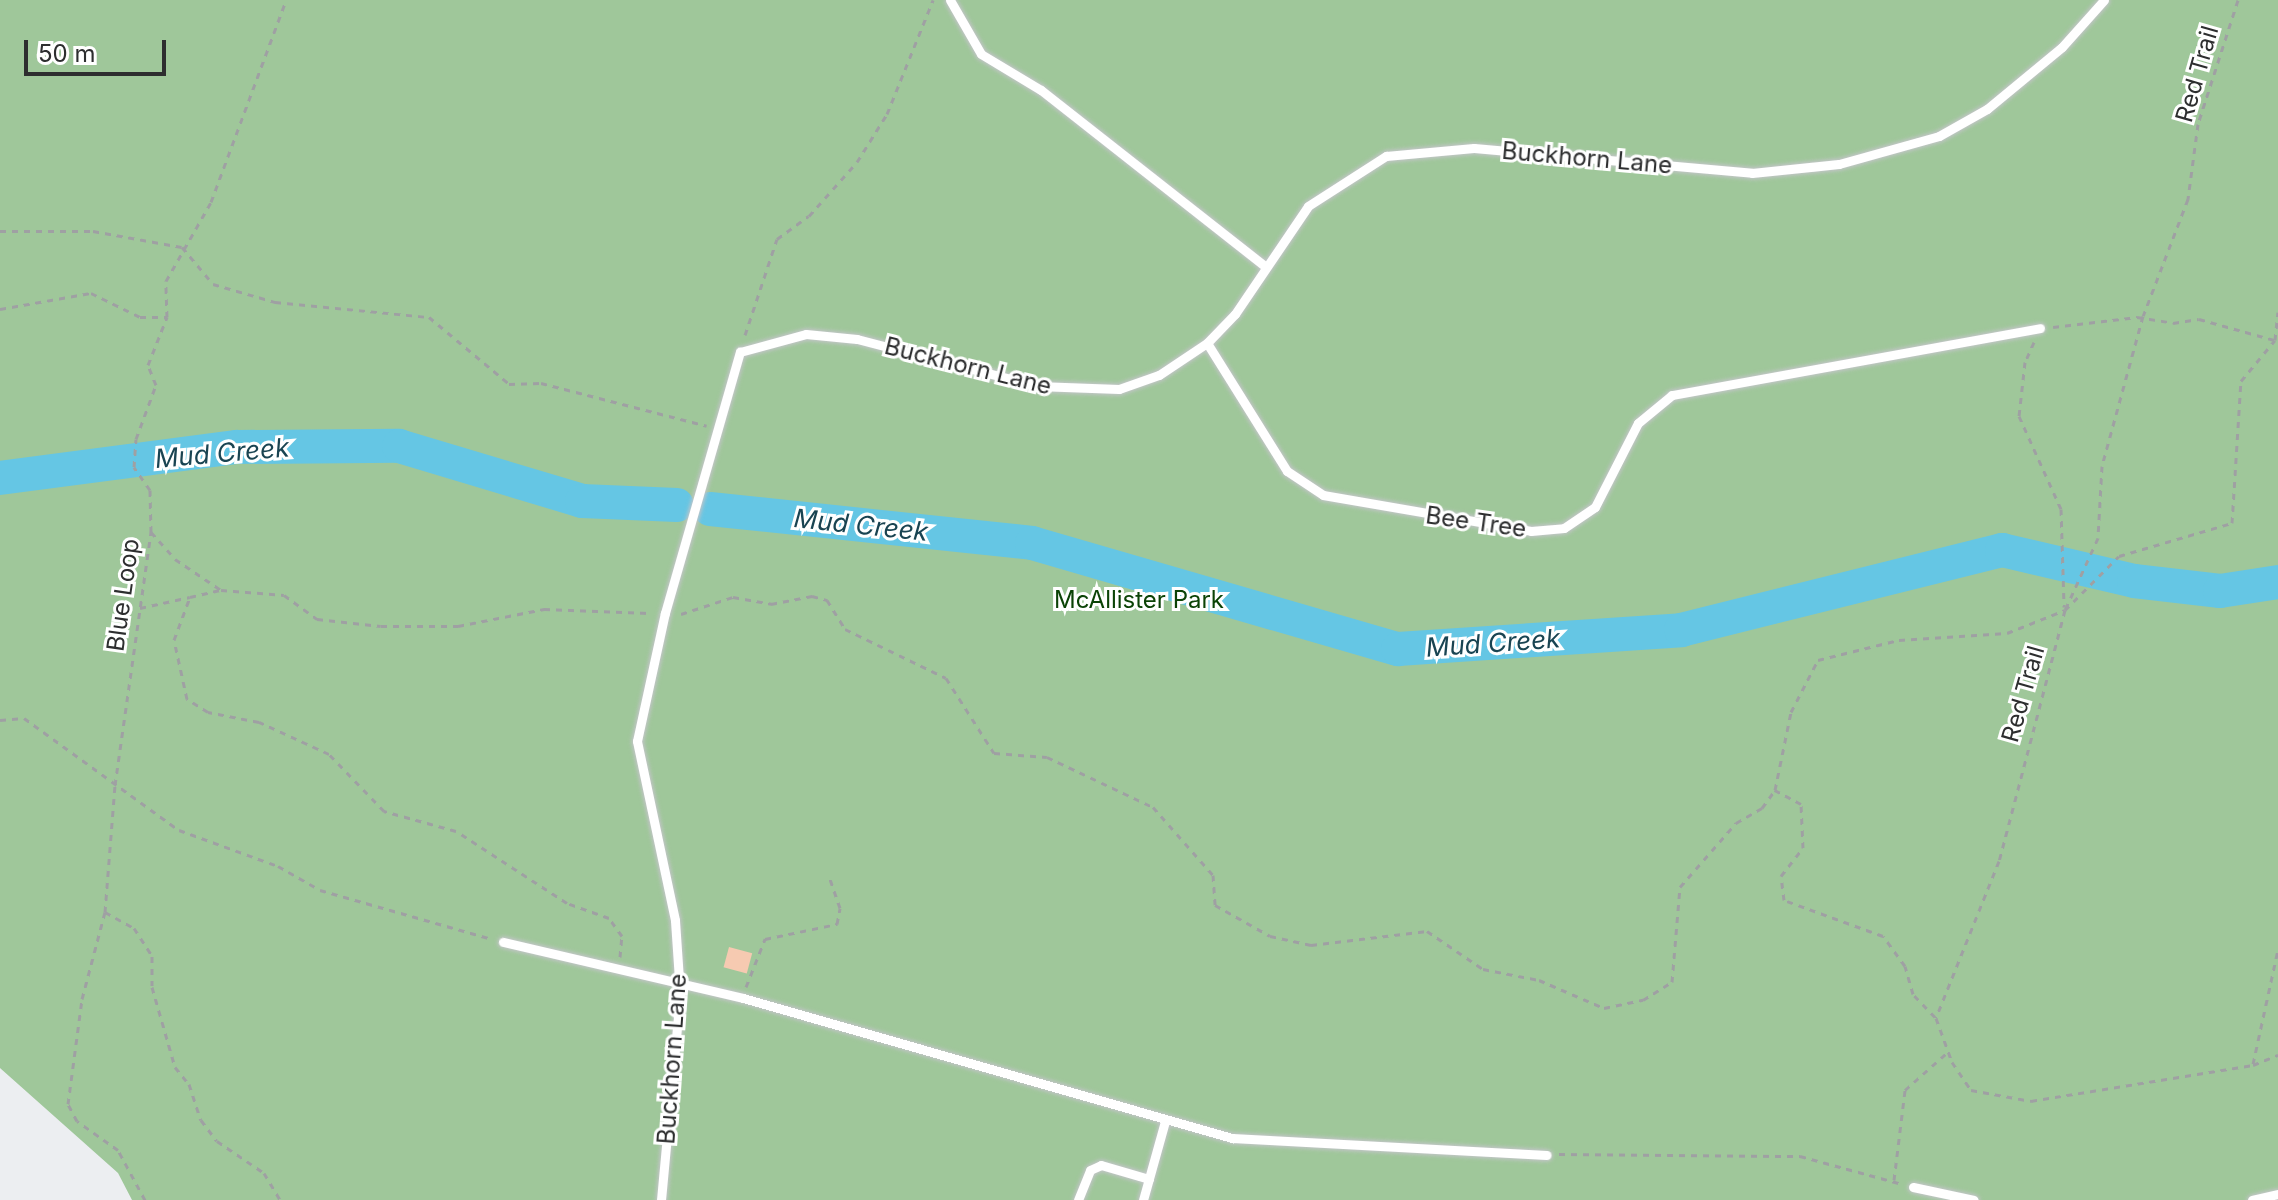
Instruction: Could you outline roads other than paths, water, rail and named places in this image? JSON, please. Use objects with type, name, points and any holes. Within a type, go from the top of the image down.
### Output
[{"type":"lane","points":[[950,0],[981,54],[1041,90],[1266,267]]},
{"type":"lane","name":"Buckhorn Lane","points":[[661,1200],[680,984],[675,920],[637,741],[665,613],[714,428],[740,352],[806,334],[857,339],[1037,386],[1104,390],[1159,375],[1207,343],[1326,190],[1408,150],[1474,148],[1752,173],[1839,164],[1939,136],[2019,87],[2104,0]]},
{"type":"lane","name":"Bee Tree","points":[[1207,343],[1287,471],[1323,495],[1531,531],[1564,528],[1595,507],[1638,423],[1672,395],[2040,328]]},
{"type":"lane","points":[[503,942],[743,998],[1165,1121],[1292,1146],[1547,1155]]},
{"type":"lane","points":[[1143,1200],[1165,1121]]},
{"type":"lane","points":[[1078,1200],[1090,1170],[1101,1165],[1149,1179]]},
{"type":"lane","points":[[1913,1187],[1974,1200]]},
{"type":"lane","points":[[2252,1200],[2278,1194]]},
{"type":"waterway","name":"Mud Creek","points":[[0,478],[237,447],[399,446],[582,501],[677,505]]},
{"type":"waterway","name":"Mud Creek","points":[[710,509],[1032,543],[1398,649],[1681,630],[2002,550],[2134,581],[2220,591],[2278,582]]},
{"type":"park label","name":"McAllister Park","points":[[1139,600]]}]
